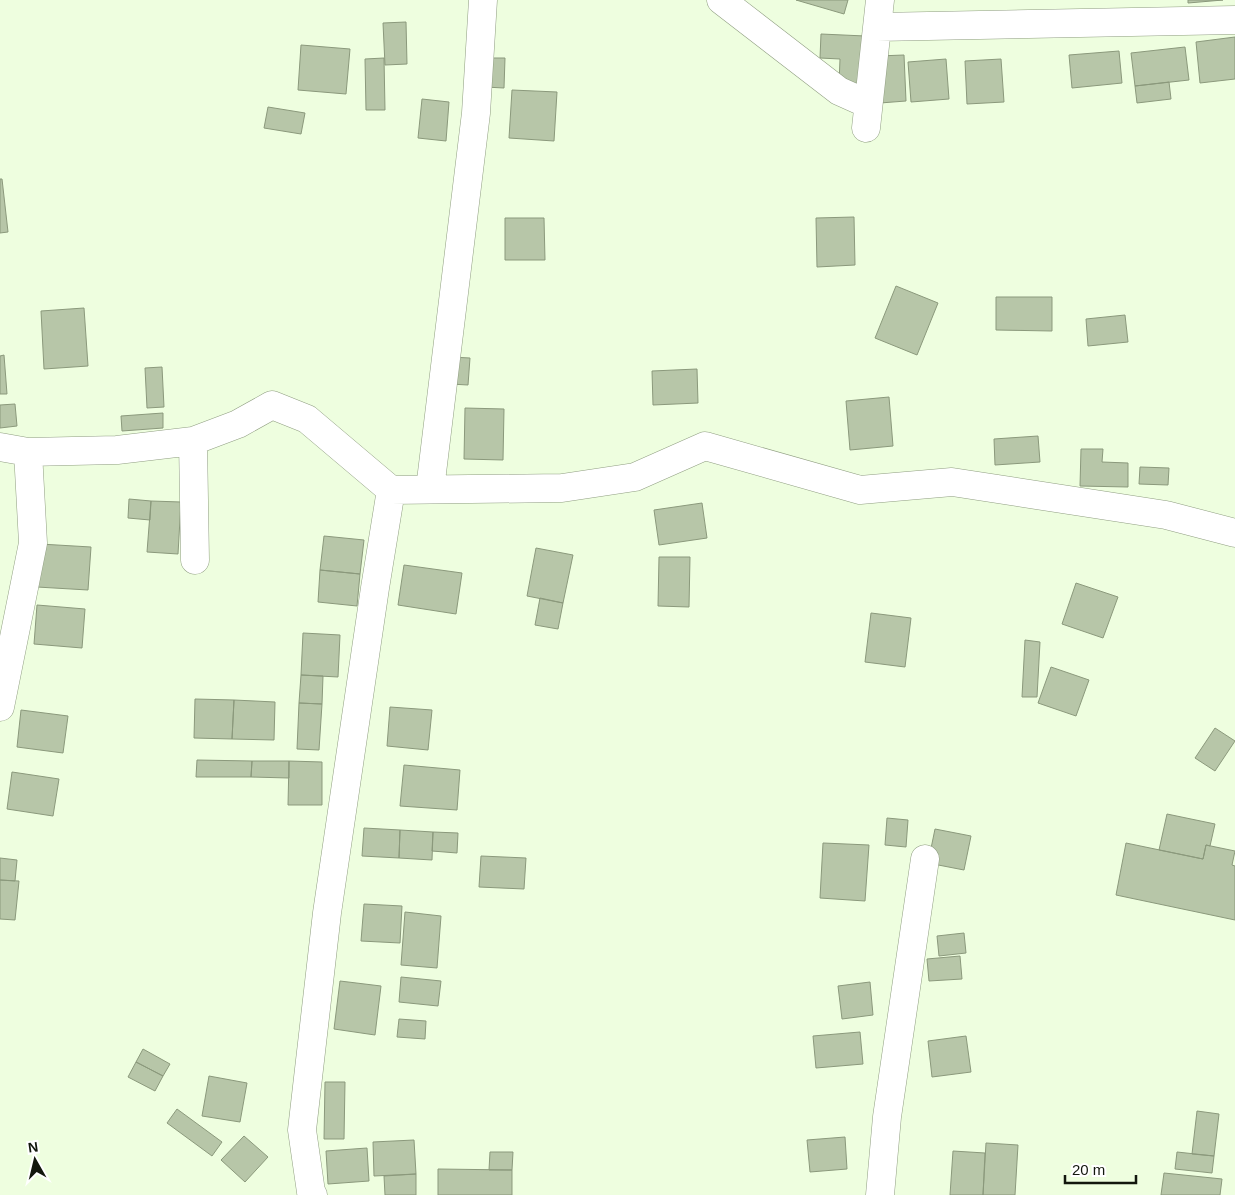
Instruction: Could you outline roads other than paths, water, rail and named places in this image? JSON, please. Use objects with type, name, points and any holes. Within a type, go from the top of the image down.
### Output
[{"type":"street","points":[[430,489],[476,113],[483,0]]},
{"type":"street","points":[[721,0],[839,91],[867,116],[880,0]]},
{"type":"street","points":[[877,27],[1235,20]]},
{"type":"street","points":[[0,447],[28,452],[117,450],[193,441],[238,424],[272,405],[307,419],[391,490],[562,488],[635,477],[705,446],[860,490],[952,482],[1166,515],[1235,533]]},
{"type":"street","points":[[193,441],[195,560]]},
{"type":"street","points":[[0,707],[33,543],[28,452]]},
{"type":"street","points":[[313,1195],[302,1130],[327,913],[391,490]]},
{"type":"street","points":[[880,1195],[887,1117],[925,859]]}]
